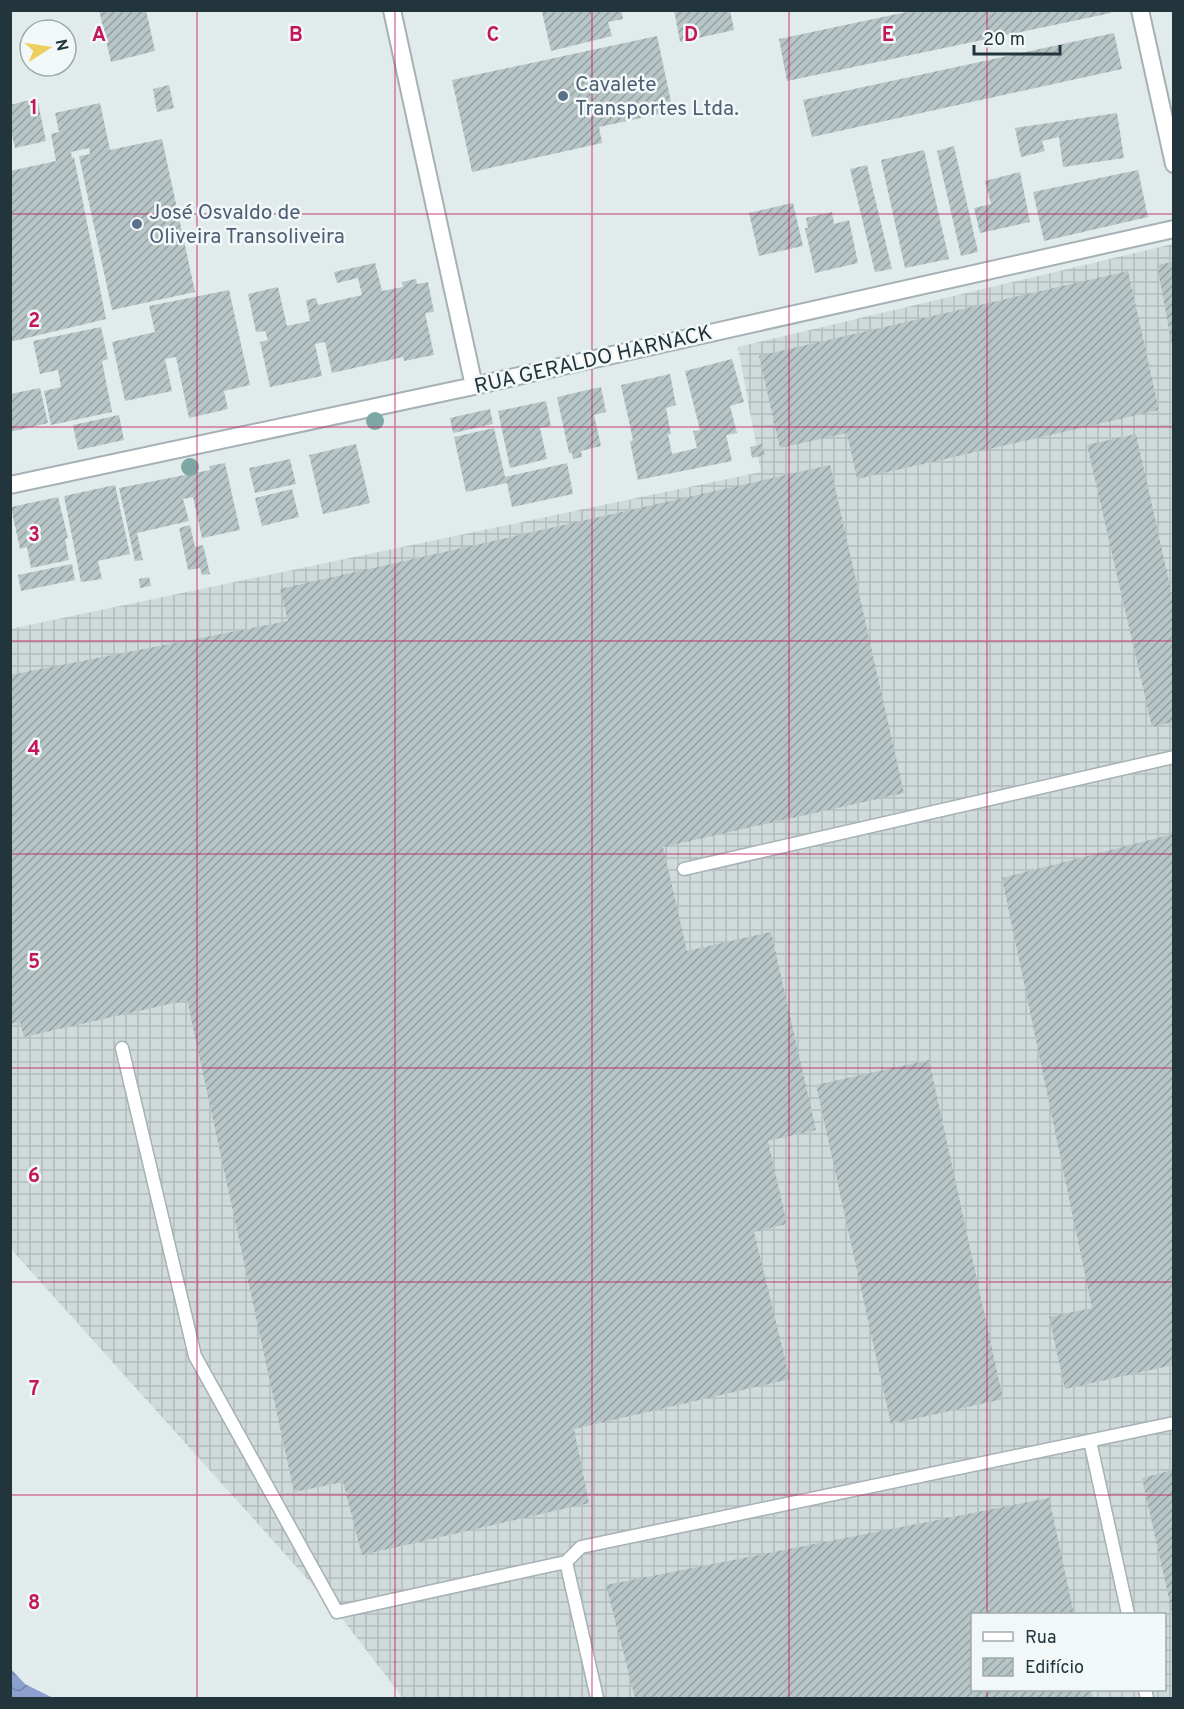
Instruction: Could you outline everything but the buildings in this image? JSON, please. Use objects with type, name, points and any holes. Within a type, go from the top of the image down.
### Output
[{"type":"street","points":[[392,10],[474,386]]},
{"type":"street","points":[[1140,10],[1173,164]]},
{"type":"street","name":"RUA GERALDO HARNACK","points":[[10,485],[474,386],[1173,229]]},
{"type":"lane","points":[[684,869],[1173,757]]},
{"type":"lane","points":[[122,1048],[195,1356],[337,1612],[566,1562],[581,1548],[1173,1423]]},
{"type":"lane","points":[[1090,1442],[1128,1613]]},
{"type":"lane","points":[[566,1562],[597,1698]]},
{"type":"shaded area","points":[[1173,244],[1173,1698],[403,1698],[337,1612],[11,1249],[10,629],[761,472],[738,347]]},
{"type":"water","points":[[10,1668],[25,1684],[53,1698],[11,1698]]},
{"type":"place","name":"Cavalete Transportes Ltda.","points":[[563,96]]},
{"type":"place","name":"José Osvaldo de Oliveira Transoliveira","points":[[137,224]]}]
